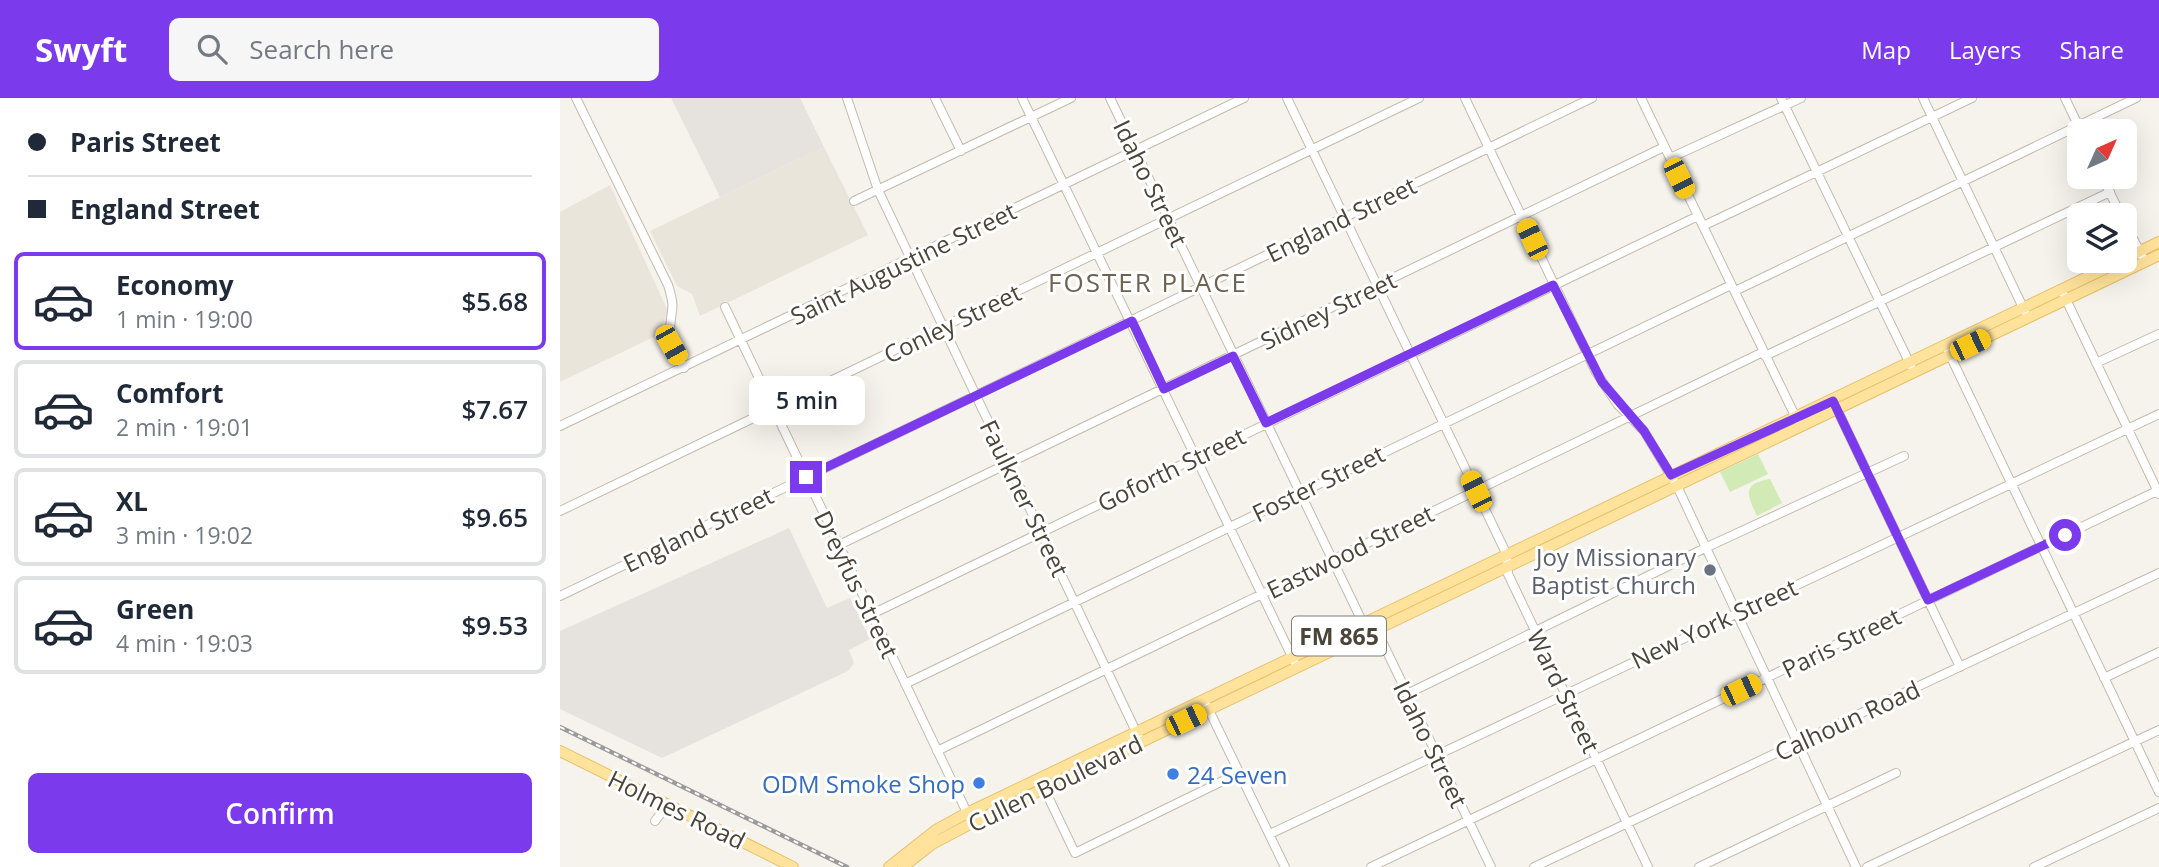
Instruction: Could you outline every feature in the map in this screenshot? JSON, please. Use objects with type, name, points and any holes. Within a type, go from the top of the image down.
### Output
[{"type":"main road","name":"Cullen Boulevard","points":[[2137,253],[2159,242]]},
{"type":"main road","name":"Cullen Boulevard","points":[[889,867],[970,818],[1294,662],[1366,624],[1506,567],[1671,475],[1798,423],[1911,367],[2028,318],[2159,256]]},
{"type":"main road","name":"Cullen Boulevard","points":[[1948,350],[2023,307],[2095,273]]},
{"type":"main road","name":"Cullen Boulevard","points":[[1294,662],[1377,631],[1507,555],[1677,485],[1798,423]]},
{"type":"main road","name":"Holmes Road","points":[[560,751],[793,867]]},
{"type":"main road","name":"Cullen Boulevard","points":[[904,867],[930,840]]},
{"type":"street","points":[[576,98],[668,285],[675,308],[670,331],[671,345],[684,368]]},
{"type":"street","name":"Faulkner Street","points":[[847,98],[878,190],[1138,737]]},
{"type":"street","points":[[935,98],[961,151]]},
{"type":"street","points":[[1022,98],[1198,456],[1294,662]]},
{"type":"street","points":[[855,201],[1071,98]]},
{"type":"street","name":"Idaho Street","points":[[1110,98],[1332,561],[1366,624],[1377,631],[1491,867]]},
{"type":"street","name":"Saint Augustine Street","points":[[560,426],[1244,98]]},
{"type":"street","points":[[1287,98],[1507,555]]},
{"type":"street","name":"Conley Street","points":[[560,511],[1419,98]]},
{"type":"street","points":[[1465,98],[1553,285],[1608,391],[1631,417],[1677,485],[1704,548],[1856,867]]},
{"type":"street","name":"England Street","points":[[560,596],[1592,98]]},
{"type":"street","points":[[1641,98],[1798,423]]},
{"type":"street","points":[[1670,158],[1782,102],[1801,98]]},
{"type":"street","points":[[1923,98],[2028,318]]},
{"type":"street","points":[[1703,226],[1972,98]]},
{"type":"street","points":[[2065,98],[2074,119]]},
{"type":"street","name":"Foster Street","points":[[2097,119],[2136,98]]},
{"type":"street","points":[[1782,102],[1911,367]]},
{"type":"street","name":"Foster Street","points":[[905,684],[1587,352],[1847,237],[2067,134]]},
{"type":"street","name":"Sidney Street","points":[[839,545],[1664,147]]},
{"type":"street","points":[[2108,189],[2115,203]]},
{"type":"street","name":"Eastwood Street","points":[[937,751],[1631,417],[2110,192]]},
{"type":"street","name":"Goforth Street","points":[[872,614],[1698,216]]},
{"type":"street","points":[[2137,246],[2145,262]]},
{"type":"street","points":[[2061,289],[2159,492]]},
{"type":"street","name":"Dreyfus Street","points":[[725,307],[970,818]]},
{"type":"street","points":[[2096,363],[2159,334]]},
{"type":"street","points":[[1948,350],[2159,792]]},
{"type":"street","points":[[1835,406],[1960,667]]},
{"type":"street","name":"New York Street","points":[[1270,834],[2159,414]]},
{"type":"street","points":[[1407,694],[1704,548],[1905,456]]},
{"type":"street","name":"Paris Street","points":[[1371,867],[2159,492]]},
{"type":"street","name":"Ward Street","points":[[1507,555],[1506,567],[1648,867]]},
{"type":"street","name":"Calhoun Road","points":[[1534,867],[2159,573]]},
{"type":"street","points":[[2104,678],[2159,652]]},
{"type":"street","points":[[1206,705],[1285,867]]},
{"type":"street","points":[[1867,867],[2159,730]]},
{"type":"street","points":[[1042,784],[1075,853],[1239,773]]},
{"type":"street","points":[[1699,867],[1896,773]]},
{"type":"street","points":[[655,821],[667,805]]},
{"type":"street","points":[[2034,867],[2159,808]]},
{"type":"shaded area","points":[[671,98],[800,98],[824,147],[720,197]]},
{"type":"shaded area","points":[[824,147],[868,235],[700,316],[692,294],[677,286],[650,231]]},
{"type":"shaded area","points":[[610,185],[668,311],[667,315],[662,325],[662,333],[560,382],[560,212]]},
{"type":"shaded area","points":[[789,528],[827,608],[850,598],[870,639],[849,650],[854,663],[848,671],[662,758],[560,709],[560,631]]},
{"type":"green space","points":[[1758,454],[1768,474],[1730,492],[1720,472]]},
{"type":"green space","points":[[1770,479],[1782,503],[1757,516],[1749,492],[1754,484]]},
{"type":"railway","points":[[560,727],[847,867]]},
{"type":"place","name":"Joy Missionary Baptist Church","points":[[1710,570]]},
{"type":"place","name":"24 Seven","points":[[1173,774]]},
{"type":"place","name":"ODM Smoke Shop","points":[[979,783]]},
{"type":"district","name":"FOSTER PLACE","points":[[1148,282]]},
{"type":"route","points":[[806,477],[1132,321],[1164,389],[1233,356],[1266,423],[1553,285],[1602,382],[1618,405],[1644,431],[1671,475],[1833,401],[1928,600],[2065,535]]}]
